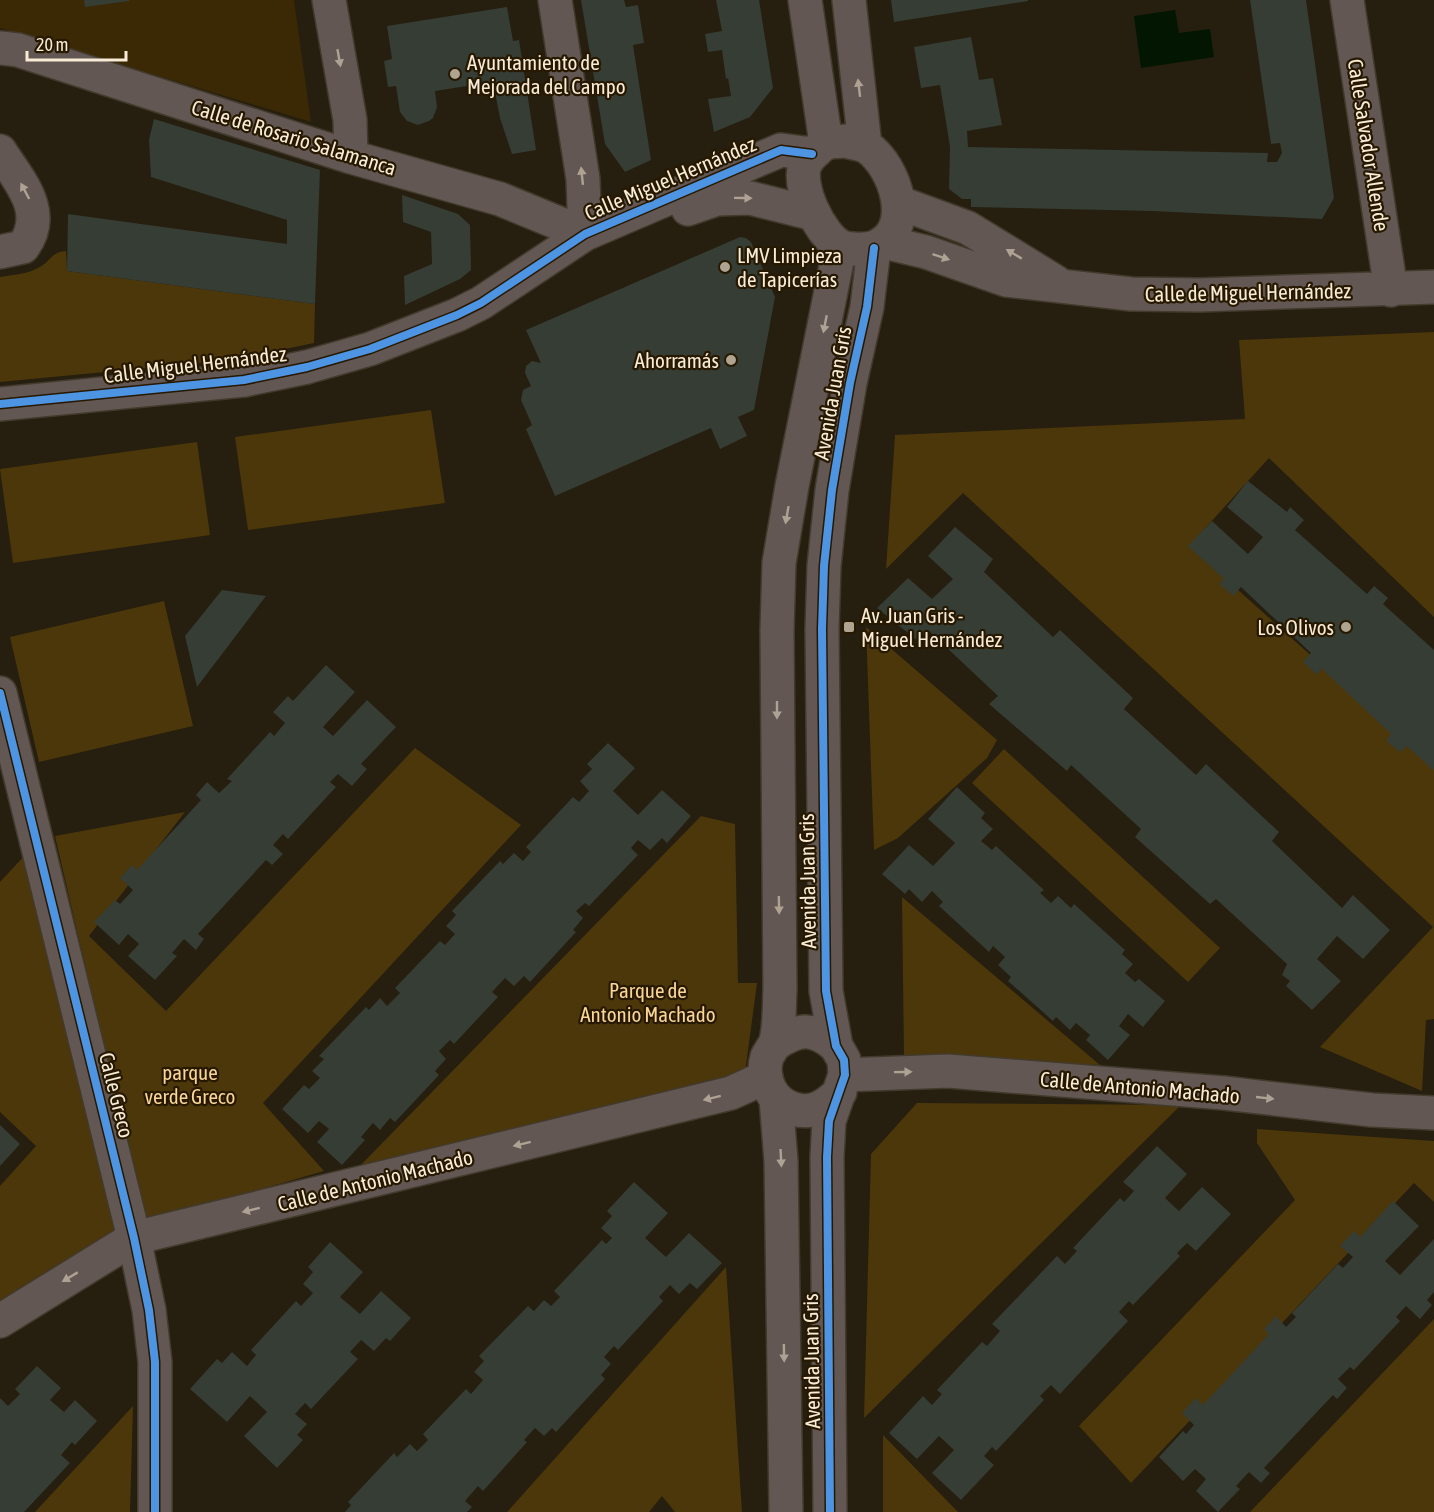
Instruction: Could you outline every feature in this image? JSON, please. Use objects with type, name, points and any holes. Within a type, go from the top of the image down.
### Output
[{"type":"street","points":[[329,0],[350,120],[351,157]]},
{"type":"street","points":[[555,0],[583,179],[585,234]]},
{"type":"street","points":[[805,0],[819,148]]},
{"type":"street","points":[[849,0],[865,146]]},
{"type":"street","name":"Calle Salvador Allende","points":[[1347,0],[1391,290]]},
{"type":"street","name":"Calle de Rosario Salamanca","points":[[0,48],[18,50],[351,157],[500,199],[585,234]]},
{"type":"street","points":[[879,245],[894,231],[900,202],[886,170],[865,146],[845,141],[819,148],[804,166],[805,188],[817,221],[840,246],[855,249],[879,245],[926,252],[1006,280],[1063,286]]},
{"type":"street","name":"Calle Miguel Hernández","points":[[0,404],[244,380],[307,367],[370,349],[457,315],[481,303],[585,234],[781,150],[819,148]]},
{"type":"street","points":[[0,151],[29,196],[35,221],[31,237],[23,247],[0,252]]},
{"type":"street","name":"Calle Miguel Hernández","points":[[585,234],[653,221],[717,199],[750,198],[814,214]]},
{"type":"street","points":[[900,202],[968,228],[1016,255],[1063,286]]},
{"type":"street","name":"Avenida Juan Gris","points":[[830,1512],[826,1157],[830,1121],[840,1071],[826,991],[822,629],[824,566],[834,480],[850,383],[879,245]]},
{"type":"street","name":"Avenida Juan Gris","points":[[786,1512],[781,1161],[767,1057],[775,1044],[779,1023],[780,989],[777,631],[779,563],[840,246]]},
{"type":"street","name":"Calle de Miguel Hernández","points":[[1063,286],[1131,294],[1200,295],[1434,287]]},
{"type":"street","name":"Calle Greco","points":[[0,693],[134,1238],[148,1310],[155,1362],[155,1512]]},
{"type":"street","points":[[771,1088],[787,1107],[800,1111],[815,1110],[829,1103],[840,1071],[824,1036],[808,1031],[791,1034],[775,1044]]},
{"type":"street","name":"Calle de Antonio Machado","points":[[840,1071],[948,1071],[1224,1093],[1372,1110],[1434,1113]]},
{"type":"street","name":"Calle de Antonio Machado","points":[[0,1321],[134,1238],[731,1093],[771,1088]]},
{"type":"shaded area","points":[[0,0],[294,0],[311,122],[0,28]]},
{"type":"shaded area","points":[[1175,10],[1179,33],[1210,29],[1214,57],[1141,68],[1134,16]]},
{"type":"green space","points":[[66,251],[67,271],[315,304],[314,343],[256,355],[199,363],[0,382],[0,277],[34,270],[57,253]]},
{"type":"green space","points":[[1434,332],[1434,617],[1269,458],[1189,546],[1434,766],[1434,1019],[1426,1020],[1422,1091],[1320,1047],[1433,927],[963,493],[886,569],[895,435],[1245,419],[1239,340]]},
{"type":"green space","points":[[431,410],[445,503],[248,530],[235,437]]},
{"type":"green space","points":[[197,442],[210,535],[13,563],[0,469]]},
{"type":"green space","points":[[164,601],[193,726],[39,762],[10,637]]},
{"type":"green space","points":[[866,627],[997,740],[987,758],[898,838],[874,850]]},
{"type":"green space","name":"parque verde Greco","points":[[415,748],[521,825],[263,1103],[324,1171],[145,1223],[55,836],[185,812],[89,936],[166,1011]]},
{"type":"green space","points":[[1004,749],[1220,948],[1188,982],[972,783]]},
{"type":"green space","name":"Parque de Antonio Machado","points":[[701,816],[735,824],[738,983],[757,983],[745,1073],[355,1171]]},
{"type":"green space","points":[[25,855],[119,1230],[0,1305],[0,1186],[36,1146],[0,1112],[0,882]]},
{"type":"green space","points":[[902,897],[1100,1065],[904,1057]]},
{"type":"green space","points":[[917,1103],[1181,1105],[864,1418],[871,1154]]},
{"type":"green space","points":[[1257,1129],[1434,1141],[1434,1202],[1414,1183],[1131,1483],[1079,1426],[1295,1200],[1257,1143]]},
{"type":"green space","points":[[726,1267],[742,1512],[675,1512],[662,1496],[649,1512],[507,1512]]},
{"type":"green space","points":[[1434,1319],[1434,1512],[1250,1512]]},
{"type":"green space","points":[[133,1406],[130,1512],[35,1512]]},
{"type":"green space","points":[[883,1435],[958,1512],[883,1512]]},
{"type":"building","points":[[84,0],[129,0],[129,1],[85,7]]},
{"type":"building","points":[[581,0],[624,0],[626,7],[638,5],[644,43],[633,45],[651,160],[625,172],[605,144]]},
{"type":"building","points":[[716,0],[759,0],[773,88],[750,117],[714,132],[708,99],[731,96],[722,50],[708,52],[705,34],[722,31]]},
{"type":"building","points":[[891,0],[1028,0],[1028,1],[894,22]]},
{"type":"building","points":[[1250,0],[1306,0],[1334,198],[1322,219],[1152,211],[971,207],[971,199],[962,199],[949,189],[950,147],[940,85],[921,88],[914,47],[971,37],[979,80],[993,78],[1002,125],[967,131],[968,147],[1268,153],[1267,162],[1277,162],[1282,153],[1280,143],[1271,144]]},
{"type":"building","name":"Ayuntamiento de Mejorada del Campo","points":[[507,7],[513,41],[519,40],[536,150],[512,154],[500,118],[493,82],[435,91],[437,107],[433,118],[418,125],[407,121],[400,112],[396,86],[388,87],[384,61],[392,59],[387,26]]},
{"type":"building","points":[[154,119],[320,170],[315,304],[67,271],[68,214],[287,244],[287,220],[151,177],[149,140]]},
{"type":"building","points":[[402,195],[458,214],[470,225],[471,270],[460,279],[405,305],[404,276],[432,264],[431,232],[403,222]]},
{"type":"building","points":[[740,237],[751,242],[775,297],[754,410],[738,417],[747,436],[720,449],[711,428],[555,496],[526,429],[532,425],[521,400],[523,390],[531,386],[525,373],[526,366],[532,361],[541,363],[526,330]]},
{"type":"building","name":"Los Olivos","points":[[1248,481],[1287,512],[1290,507],[1304,520],[1295,530],[1367,594],[1374,586],[1388,598],[1383,604],[1434,650],[1434,771],[1407,746],[1400,752],[1386,741],[1391,734],[1322,669],[1316,674],[1303,662],[1311,653],[1241,587],[1233,596],[1219,584],[1224,579],[1188,546],[1212,521],[1248,554],[1263,537],[1227,507]]},
{"type":"building","points":[[955,527],[993,559],[984,572],[1053,637],[1060,630],[1133,698],[1124,709],[1196,775],[1206,764],[1279,832],[1272,841],[1342,908],[1353,895],[1390,930],[1363,959],[1337,936],[1317,959],[1341,981],[1312,1010],[1286,986],[1290,981],[1282,975],[1287,964],[1216,899],[1210,904],[1135,837],[1141,829],[1071,765],[1067,771],[989,704],[998,696],[928,630],[918,641],[877,608],[908,578],[932,599],[953,579],[928,556]]},
{"type":"building","points":[[222,590],[266,596],[197,687],[185,636]]},
{"type":"building","points":[[326,665],[355,692],[323,727],[333,736],[367,700],[396,727],[361,764],[367,769],[352,786],[338,774],[330,782],[336,787],[288,839],[283,834],[273,845],[283,854],[272,865],[266,860],[198,934],[204,939],[196,950],[184,939],[172,953],[177,956],[155,980],[128,956],[139,944],[128,934],[119,945],[94,922],[115,900],[120,904],[133,890],[120,878],[132,865],[137,870],[201,800],[196,795],[207,782],[219,793],[232,781],[227,779],[270,732],[274,736],[285,723],[273,712],[288,696],[293,701]]},
{"type":"building","points":[[608,743],[635,768],[613,791],[638,815],[662,790],[691,816],[667,843],[662,838],[650,850],[638,840],[631,848],[638,855],[589,906],[585,903],[576,911],[583,918],[573,930],[576,932],[530,982],[524,976],[514,986],[505,978],[492,992],[498,997],[454,1044],[450,1040],[439,1051],[446,1059],[435,1071],[439,1075],[395,1122],[390,1118],[380,1130],[373,1123],[361,1137],[365,1140],[342,1165],[317,1142],[329,1129],[319,1121],[308,1133],[282,1109],[304,1085],[309,1089],[320,1078],[312,1071],[324,1059],[319,1056],[366,1007],[369,1010],[380,998],[387,1006],[400,993],[395,988],[440,941],[445,945],[455,934],[446,926],[456,915],[452,911],[500,861],[503,864],[514,853],[523,861],[531,852],[526,847],[573,797],[579,802],[589,791],[580,781],[592,769],[587,764]]},
{"type":"building","points":[[957,787],[985,813],[981,818],[993,829],[981,841],[992,850],[996,846],[1044,890],[1040,893],[1051,903],[1058,896],[1071,908],[1074,904],[1125,950],[1122,954],[1133,964],[1125,973],[1135,982],[1139,979],[1165,1001],[1143,1027],[1128,1014],[1119,1026],[1130,1035],[1108,1060],[1086,1040],[1090,1035],[1076,1023],[1070,1030],[1056,1017],[1053,1021],[1008,981],[1011,977],[998,965],[1005,957],[993,946],[989,952],[939,906],[943,902],[932,891],[922,902],[909,889],[905,894],[882,874],[909,845],[933,866],[955,843],[928,819]]},
{"type":"building","points":[[0,1125],[20,1144],[0,1166]]},
{"type":"building","points":[[1157,1146],[1187,1174],[1165,1198],[1179,1211],[1202,1187],[1231,1214],[1196,1251],[1187,1243],[1177,1253],[1180,1256],[1133,1305],[1129,1301],[1119,1312],[1128,1321],[1060,1394],[1051,1385],[1040,1396],[1044,1400],[996,1451],[992,1447],[984,1456],[994,1465],[961,1500],[932,1473],[954,1450],[939,1436],[917,1459],[889,1433],[923,1396],[932,1405],[942,1394],[937,1390],[982,1342],[987,1346],[1000,1331],[992,1324],[1057,1256],[1065,1264],[1077,1251],[1073,1248],[1120,1198],[1124,1202],[1134,1191],[1123,1182]]},
{"type":"building","points":[[634,1182],[668,1213],[645,1238],[666,1257],[689,1233],[722,1263],[697,1289],[690,1283],[679,1294],[670,1285],[659,1297],[663,1301],[618,1350],[614,1346],[604,1357],[611,1364],[601,1375],[605,1379],[556,1432],[552,1428],[544,1436],[535,1428],[524,1440],[527,1442],[483,1491],[478,1486],[465,1501],[472,1507],[467,1512],[345,1512],[351,1505],[348,1502],[394,1453],[397,1457],[410,1444],[417,1451],[428,1440],[423,1434],[466,1389],[471,1394],[483,1380],[474,1372],[484,1361],[479,1356],[528,1306],[534,1311],[544,1300],[551,1306],[560,1297],[554,1291],[602,1240],[606,1244],[612,1238],[601,1228],[612,1216],[607,1211]]},
{"type":"building","points":[[1393,1201],[1419,1226],[1385,1261],[1400,1275],[1434,1239],[1434,1292],[1427,1300],[1432,1305],[1420,1319],[1406,1306],[1396,1317],[1400,1321],[1354,1370],[1350,1367],[1338,1379],[1347,1388],[1337,1399],[1333,1395],[1264,1468],[1270,1473],[1261,1483],[1249,1472],[1236,1486],[1240,1489],[1218,1512],[1196,1491],[1206,1479],[1195,1469],[1183,1481],[1159,1457],[1183,1431],[1186,1434],[1194,1425],[1182,1413],[1196,1398],[1203,1405],[1269,1334],[1264,1329],[1276,1316],[1286,1327],[1296,1317],[1292,1313],[1338,1264],[1343,1268],[1353,1257],[1340,1246],[1354,1231],[1360,1237]]},
{"type":"building","points":[[330,1242],[363,1272],[340,1297],[360,1314],[381,1291],[411,1318],[390,1341],[386,1338],[374,1351],[361,1340],[350,1352],[358,1359],[311,1409],[305,1403],[295,1414],[307,1424],[297,1435],[303,1440],[277,1468],[244,1436],[267,1412],[250,1396],[227,1422],[190,1389],[217,1359],[222,1363],[232,1352],[247,1366],[256,1355],[251,1350],[296,1301],[301,1306],[313,1293],[303,1284],[313,1272],[308,1267]]},
{"type":"building","points":[[37,1366],[61,1388],[50,1400],[64,1412],[75,1400],[97,1421],[75,1445],[72,1442],[61,1455],[70,1463],[24,1512],[0,1512],[0,1398],[8,1406],[20,1394],[15,1389]]},
{"type":"cycle path","points":[[0,404],[244,380],[307,367],[370,349],[457,315],[481,303],[585,234],[781,150],[812,154]]},
{"type":"cycle path","points":[[830,1512],[827,1157],[829,1121],[845,1075],[844,1060],[836,1046],[826,991],[822,629],[824,566],[832,490],[850,383],[867,307],[874,248]]},
{"type":"cycle path","points":[[0,693],[134,1238],[149,1310],[155,1362],[155,1512]]},
{"type":"place","name":"Ayuntamiento de Mejorada del Campo","points":[[455,74]]},
{"type":"place","name":"LMV Limpieza de Tapicerías","points":[[725,267]]},
{"type":"place","name":"Ahorramás","points":[[731,360]]},
{"type":"place","name":"Av. Juan Gris - Miguel Hernández","points":[[849,627]]},
{"type":"place","name":"Los Olivos","points":[[1346,627]]}]
